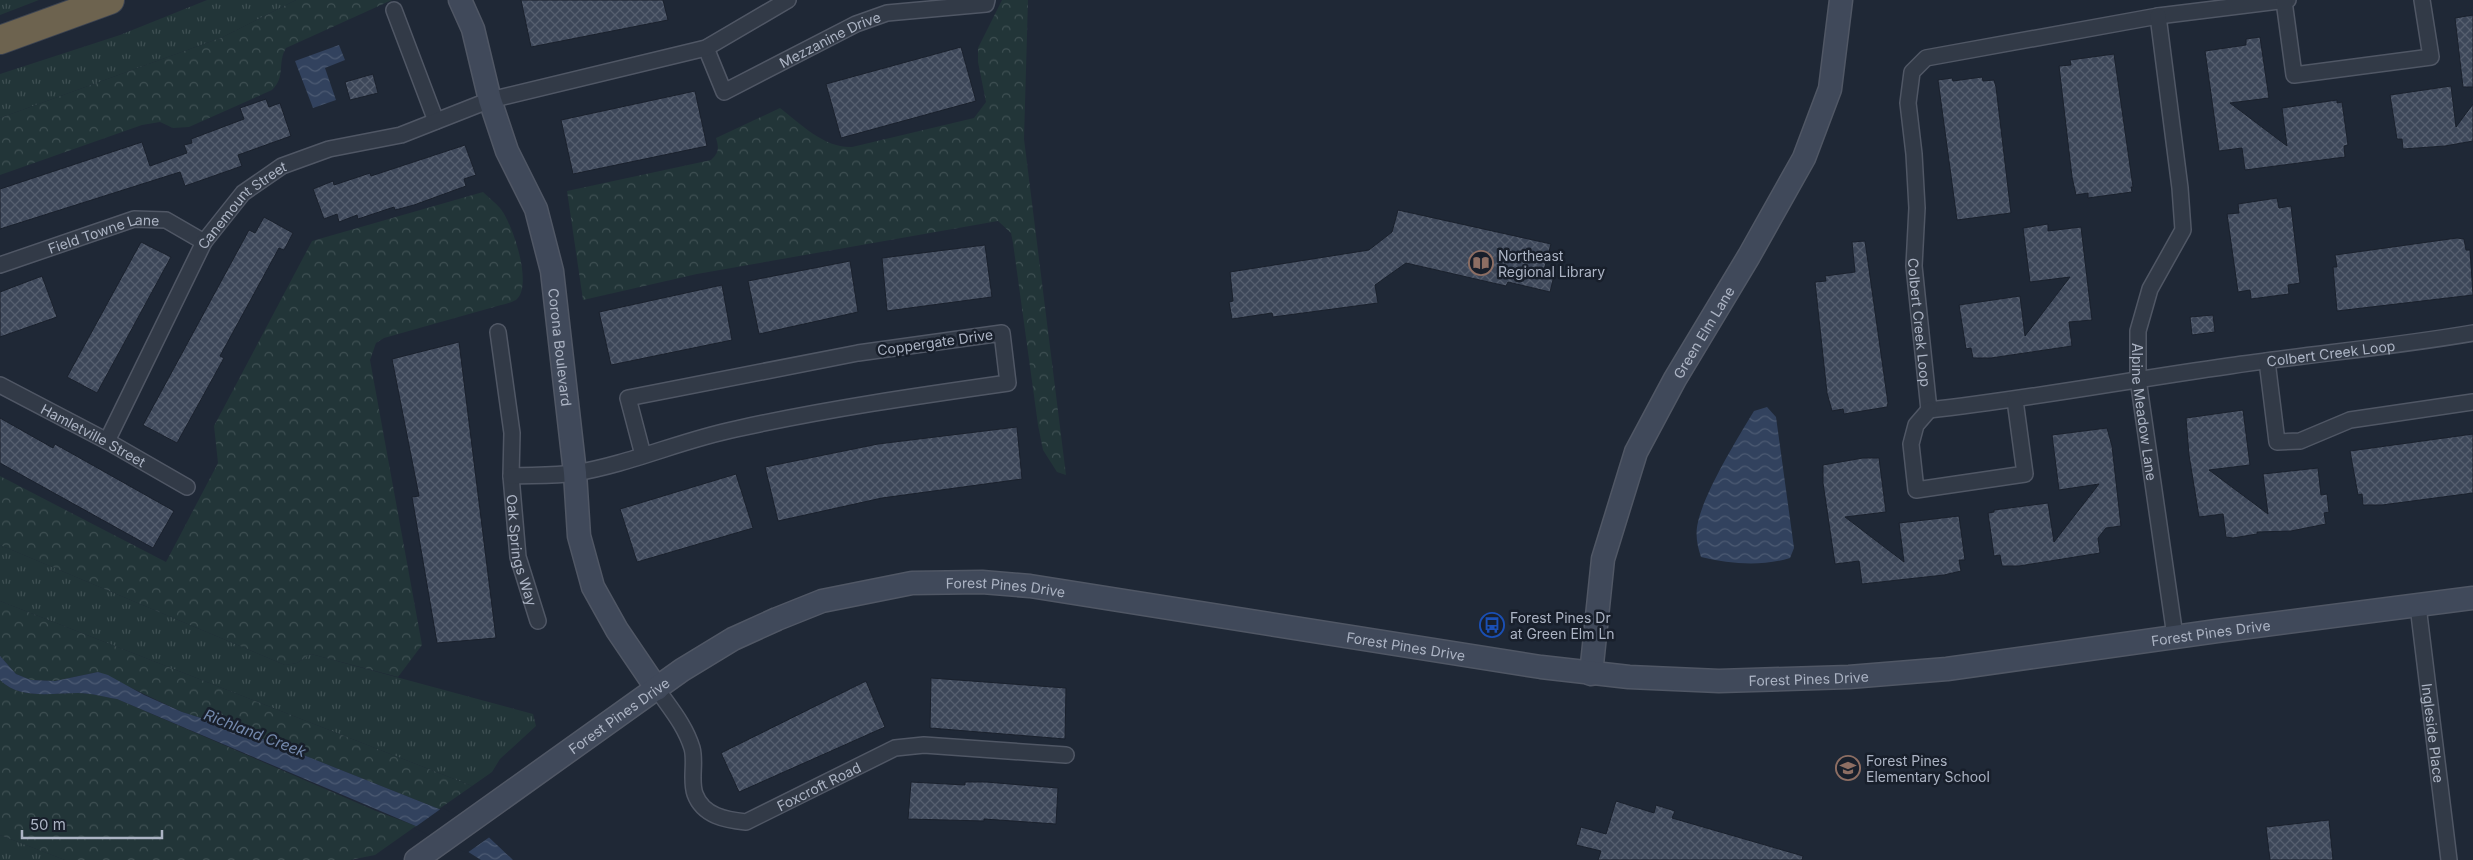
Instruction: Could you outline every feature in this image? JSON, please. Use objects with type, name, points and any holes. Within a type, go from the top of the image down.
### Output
[{"type":"highway","points":[[0,24],[66,0]]},
{"type":"highway","points":[[0,40],[110,0]]},
{"type":"street","name":"Corona Boulevard","points":[[460,0],[473,30],[490,100],[507,151],[536,209],[552,272],[576,473],[579,536],[594,587],[617,630],[657,689]]},
{"type":"street","points":[[490,100],[706,48],[788,0]]},
{"type":"street","name":"Mezzanine Drive","points":[[706,48],[724,92],[856,24],[887,13],[986,4],[987,0]]},
{"type":"street","name":"Green Elm Lane","points":[[1591,674],[1603,559],[1636,452],[1675,379],[1750,256],[1804,158],[1830,89],[1841,0]]},
{"type":"street","name":"Colbert Creek Loop","points":[[2288,0],[2158,16],[1926,58],[1912,72],[1908,103],[1914,154],[1917,208],[1914,266],[1929,410],[2015,400],[2138,379],[2267,361],[2412,344],[2473,333]]},
{"type":"street","points":[[2284,1],[2294,75],[2430,57],[2422,0]]},
{"type":"street","points":[[394,10],[436,121]]},
{"type":"street","name":"Alpine Meadow Lane","points":[[2158,16],[2180,188],[2183,230],[2150,289],[2138,331],[2138,379],[2175,636]]},
{"type":"street","name":"Canemount Street","points":[[107,441],[204,242],[243,193],[282,166],[329,149],[401,135],[490,100]]},
{"type":"street","name":"Field Towne Lane","points":[[0,265],[134,219],[166,220],[204,242]]},
{"type":"street","name":"Oak Springs Way","points":[[498,332],[512,433],[511,476],[518,557],[538,621]]},
{"type":"street","name":"Coppergate Drive","points":[[576,473],[644,455],[743,427],[855,406],[1008,383],[1002,333],[848,354],[628,398],[644,455]]},
{"type":"street","points":[[2267,361],[2277,442],[2300,441],[2350,420],[2473,402]]},
{"type":"street","name":"Hamletville Street","points":[[0,385],[107,441],[187,487]]},
{"type":"street","points":[[1929,410],[1916,425],[1911,444],[1916,490],[2025,474],[2015,400]]},
{"type":"street","name":"Oak Springs Way","points":[[511,476],[576,473]]},
{"type":"street","name":"Forest Pines Drive","points":[[416,860],[714,650],[776,619],[822,601],[912,583],[982,582],[1030,586],[1591,674],[1719,681],[1850,677],[1946,669],[2175,636],[2473,598]]},
{"type":"street","name":"Ingleside Place","points":[[2418,606],[2449,860]]},
{"type":"street","name":"Foxcroft Road","points":[[657,689],[684,727],[692,750],[695,794],[707,810],[724,820],[746,822],[895,748],[924,745],[1066,755]]},
{"type":"green space","points":[[0,0],[39,0],[0,15]]},
{"type":"green space","points":[[207,0],[296,0],[223,37],[0,118],[0,74],[120,35]]},
{"type":"green space","points":[[296,0],[392,0],[286,48],[283,54],[279,80],[272,90],[189,127],[173,128],[160,122],[142,125],[0,175],[0,118],[223,37]]},
{"type":"green space","points":[[1002,0],[1028,0],[1024,139],[1066,475],[1057,472],[1043,450],[1013,243],[1011,233],[998,221],[697,274],[583,300],[567,191],[711,160],[718,150],[716,138],[780,108],[822,139],[832,144],[852,147],[974,118],[986,102],[978,62],[978,48]]},
{"type":"green space","points":[[483,192],[500,208],[510,226],[522,268],[523,282],[521,293],[516,300],[507,304],[384,338],[376,343],[370,360],[422,645],[398,677],[311,654],[297,663],[285,665],[0,545],[0,476],[166,562],[218,463],[214,426],[312,241]]},
{"type":"green space","points":[[0,545],[285,665],[297,663],[311,654],[533,714],[536,726],[500,759],[492,772],[472,786],[0,601]]},
{"type":"green space","points":[[0,601],[472,786],[439,809],[248,733],[182,712],[98,672],[55,681],[31,680],[16,674],[0,656]]},
{"type":"green space","points":[[0,680],[8,686],[27,693],[83,693],[117,699],[376,811],[416,826],[375,855],[350,860],[65,860],[0,835]]},
{"type":"green space","points":[[0,835],[65,860],[0,860]]},
{"type":"water","points":[[339,45],[345,60],[325,68],[336,100],[313,108],[295,61]]},
{"type":"water","points":[[1767,407],[1776,417],[1794,548],[1790,558],[1768,563],[1745,564],[1701,557],[1697,531],[1698,522],[1707,496],[1722,465],[1754,411]]},
{"type":"water","points":[[0,656],[16,674],[31,680],[55,681],[98,672],[108,675],[144,695],[182,712],[248,733],[439,809],[479,828],[513,860],[481,860],[451,841],[117,699],[83,693],[37,694],[17,690],[0,680]]},
{"type":"pier","points":[[442,808],[480,825],[491,836],[467,853],[414,828]]},
{"type":"building","points":[[521,0],[663,0],[668,20],[531,47]]},
{"type":"building","points":[[2473,15],[2473,87],[2463,87],[2455,18]]},
{"type":"building","points":[[2260,37],[2269,98],[2230,103],[2287,146],[2282,108],[2337,100],[2337,103],[2342,102],[2348,145],[2344,146],[2345,157],[2245,170],[2242,148],[2219,151],[2205,51],[2246,45],[2246,39]]},
{"type":"building","points":[[961,47],[976,101],[841,138],[826,84]]},
{"type":"building","points":[[2114,54],[2133,187],[2131,187],[2132,192],[2088,198],[2088,193],[2076,195],[2072,177],[2059,66],[2071,65],[2070,60]]},
{"type":"building","points":[[373,74],[378,93],[350,100],[345,82]]},
{"type":"building","points":[[1982,77],[1983,81],[1994,80],[1996,87],[2011,213],[1957,220],[1938,80],[1952,78],[1953,81]]},
{"type":"building","points":[[2451,86],[2456,127],[2473,104],[2473,141],[2445,146],[2403,149],[2402,139],[2397,139],[2390,95]]},
{"type":"building","points":[[695,91],[707,146],[573,174],[561,120]]},
{"type":"building","points":[[266,99],[269,107],[280,103],[291,136],[238,155],[242,166],[185,186],[180,172],[0,229],[0,189],[142,142],[150,166],[187,153],[184,145],[192,143],[191,139],[244,119],[240,108]]},
{"type":"building","points":[[465,145],[476,175],[464,179],[466,186],[414,205],[395,210],[394,207],[358,219],[357,215],[339,222],[337,214],[324,219],[313,189],[333,181],[334,185],[370,173],[371,176]]},
{"type":"building","points":[[2277,198],[2279,208],[2291,206],[2300,283],[2288,285],[2289,294],[2251,299],[2250,290],[2238,292],[2227,214],[2239,213],[2238,204]]},
{"type":"building","name":"Northeast Regional Library","points":[[1398,210],[1551,244],[1543,274],[1554,276],[1550,292],[1508,282],[1506,286],[1406,263],[1375,285],[1378,303],[1273,317],[1272,313],[1232,319],[1229,302],[1233,301],[1230,272],[1369,250],[1392,232]]},
{"type":"building","points":[[264,217],[293,233],[284,250],[279,248],[220,356],[224,358],[177,443],[143,425],[249,230],[255,233]]},
{"type":"building","points":[[2048,224],[2048,231],[2081,227],[2092,320],[2069,322],[2072,346],[1991,358],[1973,358],[1971,348],[1966,349],[1959,305],[2020,296],[2025,336],[2070,277],[2030,282],[2023,228]]},
{"type":"building","points":[[2457,238],[2464,239],[2466,250],[2470,250],[2473,295],[2337,311],[2333,267],[2337,267],[2335,255]]},
{"type":"building","points":[[1865,241],[1888,403],[1887,407],[1844,414],[1843,409],[1832,411],[1827,393],[1815,282],[1826,281],[1825,276],[1855,272],[1852,242]]},
{"type":"building","points":[[141,242],[171,257],[97,393],[67,377]]},
{"type":"building","points":[[985,245],[992,297],[887,311],[882,258]]},
{"type":"building","points":[[850,261],[858,312],[759,334],[748,281]]},
{"type":"building","points":[[42,276],[57,317],[0,337],[0,292]]},
{"type":"building","points":[[722,285],[732,340],[611,365],[599,312]]},
{"type":"building","points":[[2213,315],[2215,332],[2192,335],[2190,317]]},
{"type":"building","points":[[459,342],[496,638],[437,643],[412,497],[419,496],[392,359]]},
{"type":"building","points":[[2243,410],[2250,465],[2209,470],[2268,514],[2263,474],[2318,468],[2321,495],[2327,494],[2329,512],[2324,513],[2326,524],[2291,531],[2257,532],[2257,534],[2233,538],[2226,537],[2223,514],[2199,517],[2189,455],[2186,418]]},
{"type":"building","points":[[0,418],[53,448],[55,444],[174,511],[153,548],[0,463]]},
{"type":"building","points":[[1017,427],[1022,479],[882,498],[778,521],[765,467],[878,444]]},
{"type":"building","points":[[2107,428],[2112,446],[2121,526],[2106,528],[2098,538],[2100,553],[2019,566],[2002,566],[2000,555],[1994,556],[1988,513],[1994,512],[1994,510],[2048,503],[2054,542],[2099,484],[2059,490],[2052,435]]},
{"type":"building","points":[[2473,434],[2473,493],[2382,505],[2363,505],[2362,494],[2358,495],[2350,451]]},
{"type":"building","points":[[1863,458],[1879,458],[1886,512],[1845,517],[1904,562],[1899,523],[1959,516],[1965,560],[1959,560],[1961,571],[1944,575],[1862,584],[1859,561],[1835,564],[1823,483],[1823,465]]},
{"type":"building","points":[[736,474],[753,528],[637,562],[620,509]]},
{"type":"building","points":[[931,678],[1066,688],[1065,739],[930,728]]},
{"type":"building","points":[[866,681],[885,727],[739,792],[721,753]]},
{"type":"building","points":[[911,782],[965,785],[965,782],[986,782],[1058,788],[1056,824],[984,819],[984,821],[908,819]]},
{"type":"building","points":[[1616,801],[1654,813],[1656,805],[1675,811],[1672,818],[1803,856],[1802,860],[1598,860],[1601,851],[1576,845],[1581,827],[1606,834]]},
{"type":"building","points":[[2329,820],[2333,860],[2270,860],[2266,827]]},
{"type":"place","name":"Northeast Regional Library","points":[[1481,263]]},
{"type":"place","name":"Forest Pines Dr at Green Elm Ln","points":[[1492,625]]},
{"type":"place","name":"Forest Pines Elementary School","points":[[1848,768]]},
{"type":"water label","name":"Richland Creek","points":[[255,733]]}]
